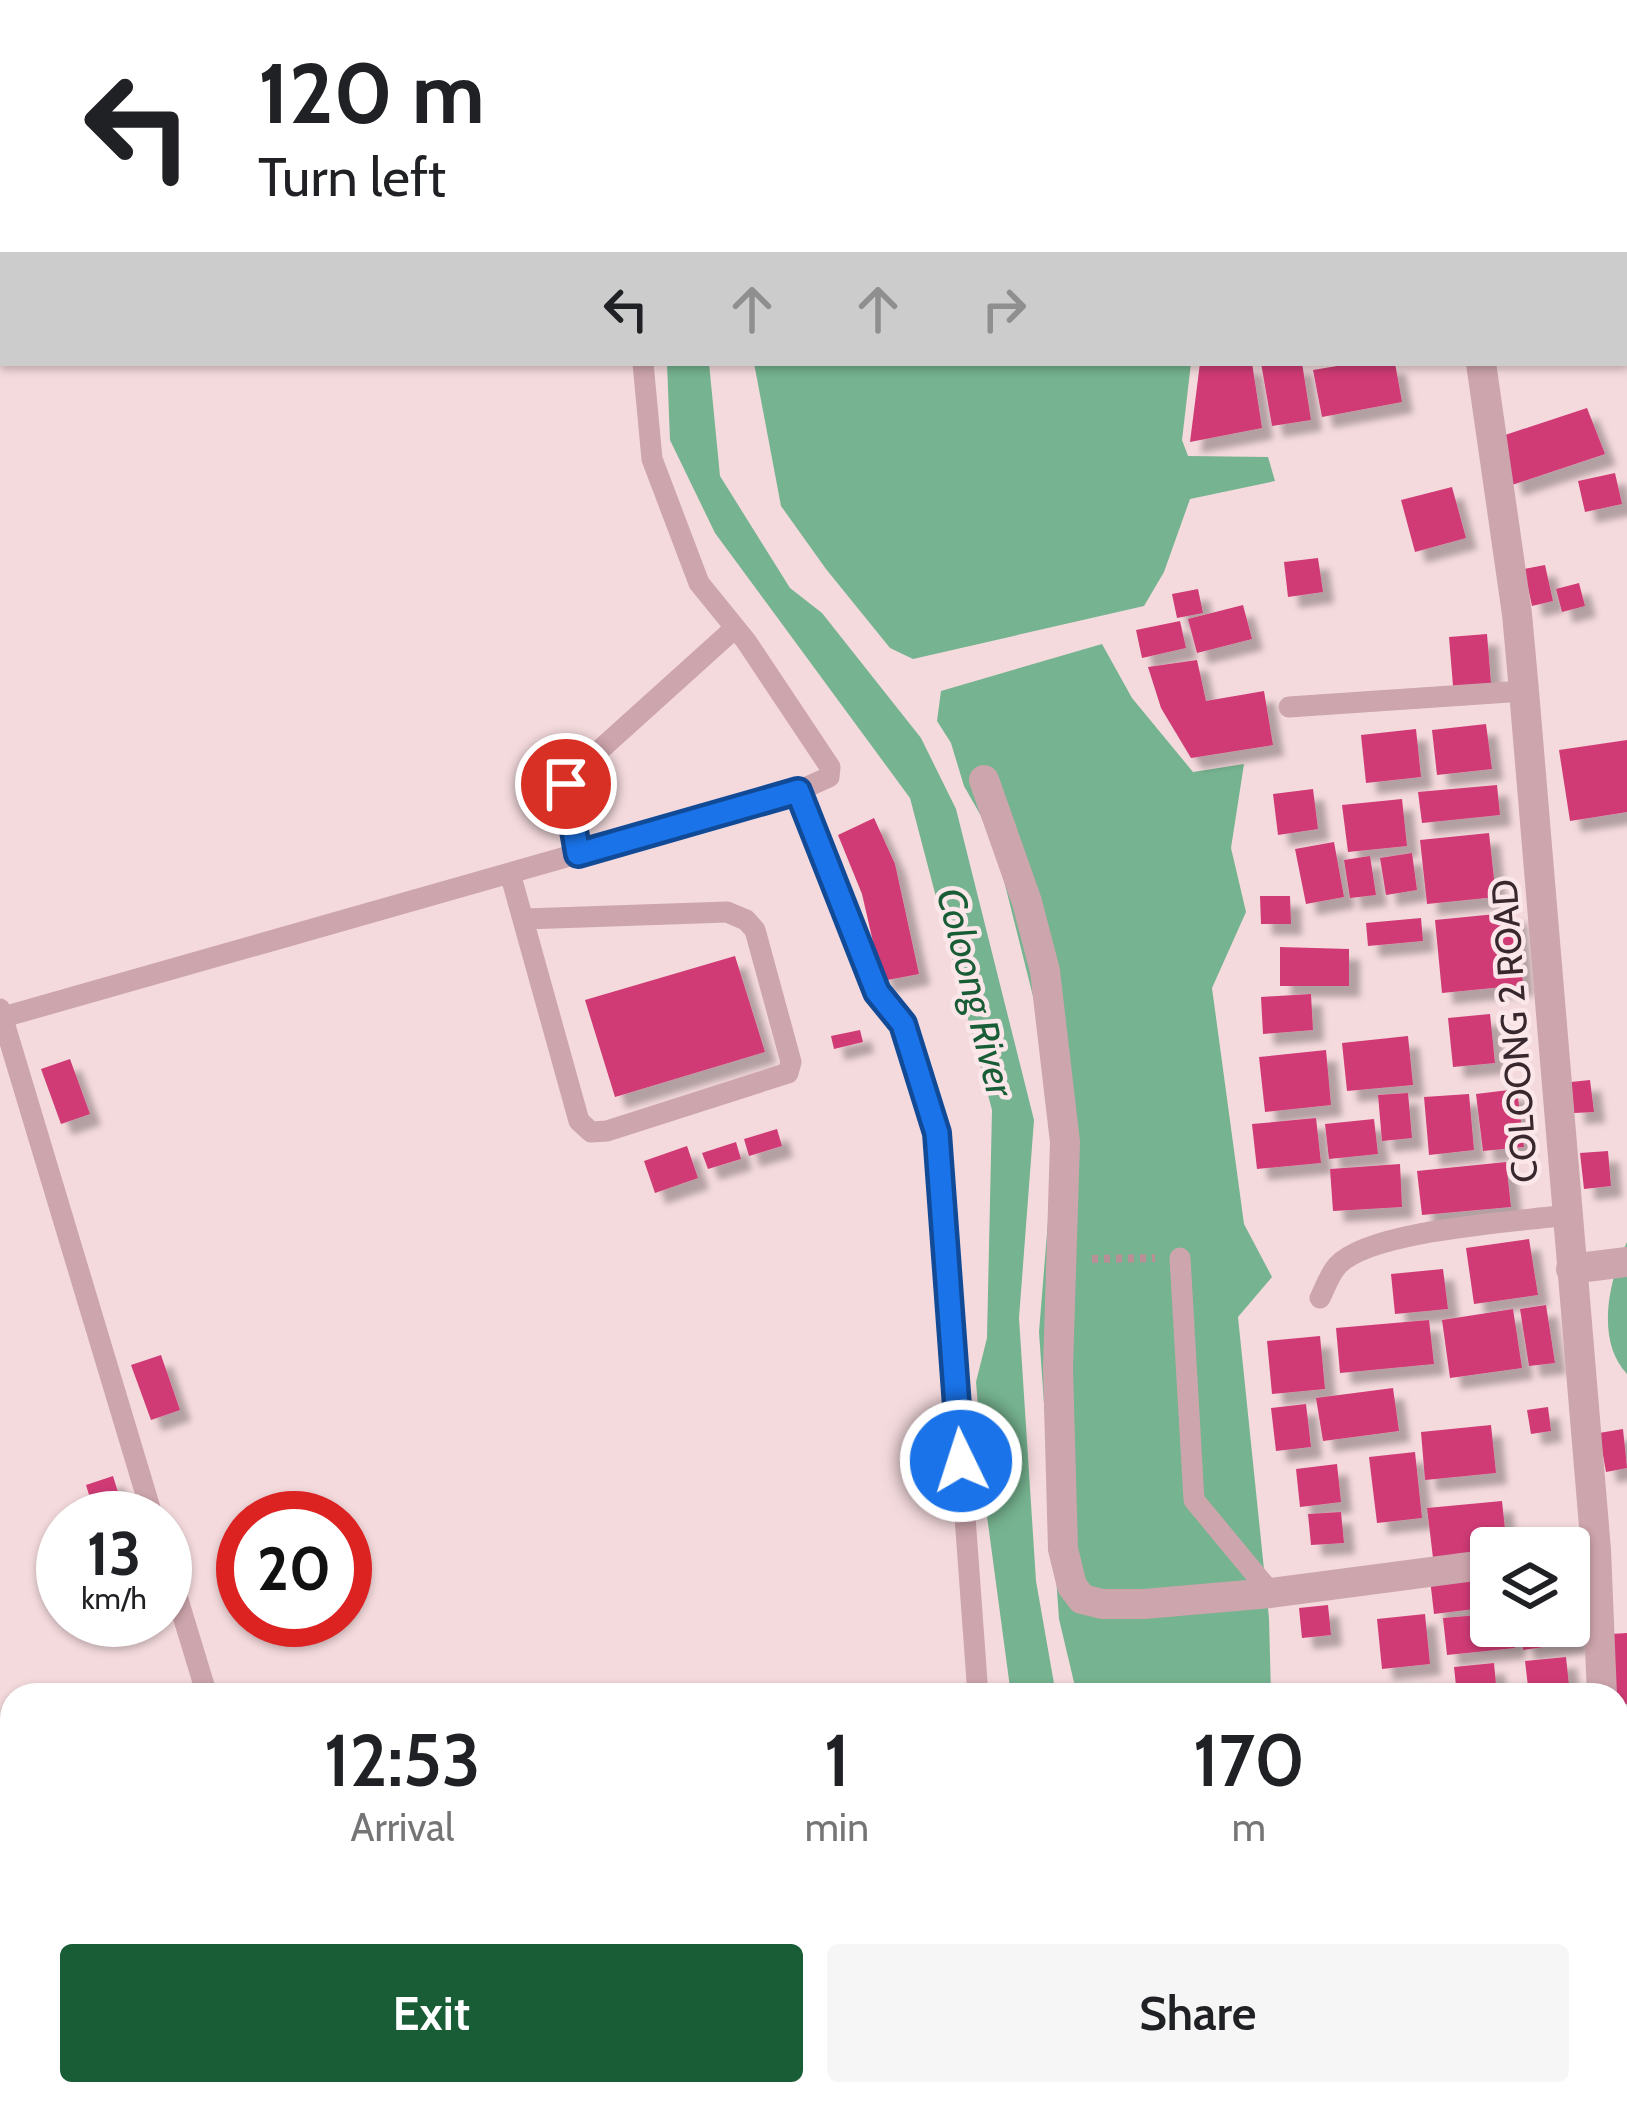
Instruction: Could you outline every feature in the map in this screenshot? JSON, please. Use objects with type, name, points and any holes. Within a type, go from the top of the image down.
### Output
[{"type":"street","name":"COLOONG 2 ROAD","points":[[1481,366],[1517,614],[1556,1047],[1581,1527]]},
{"type":"street","points":[[984,780],[1027,902],[1045,971],[1065,1142],[1058,1368],[1063,1549],[1072,1586],[1082,1599],[1102,1604],[1271,1593],[1470,1567]]},
{"type":"street","points":[[1571,1269],[1627,1262]]},
{"type":"street","name":"COLOONG 2 ROAD","points":[[1590,1609],[1600,1683]]},
{"type":"lane","points":[[145,1491],[1,1015],[798,791],[829,777],[830,766],[699,583],[652,460],[643,366]]},
{"type":"lane","points":[[578,854],[566,784],[572,775],[735,628]]},
{"type":"lane","points":[[1288,707],[1524,691]]},
{"type":"lane","points":[[798,791],[877,992],[903,1024],[937,1133],[977,1683]]},
{"type":"lane","points":[[511,873],[580,1121],[591,1132],[607,1131],[788,1073],[791,1062],[755,930],[746,920],[727,912],[525,919]]},
{"type":"lane","points":[[1320,1298],[1337,1265],[1364,1247],[1567,1215]]},
{"type":"lane","points":[[1180,1258],[1194,1500],[1271,1593]]},
{"type":"lane","points":[[192,1646],[203,1683]]},
{"type":"path","points":[[1061,1260],[1180,1258]]},
{"type":"water","name":"Coloong River","points":[[667,366],[709,366],[720,476],[790,588],[822,613],[921,738],[956,809],[1034,1120],[1019,1318],[1036,1581],[1054,1683],[1009,1683],[987,1516],[976,1382],[987,1338],[992,1110],[910,798],[715,533],[670,440]]},
{"type":"water","points":[[755,366],[1191,366],[1182,440],[1188,456],[1268,457],[1275,481],[1190,499],[1164,572],[1144,606],[913,659],[890,648],[781,506]]},
{"type":"water","points":[[1102,644],[1132,698],[1193,772],[1244,764],[1231,848],[1246,912],[1212,988],[1244,1224],[1272,1277],[1238,1317],[1269,1618],[1271,1683],[1074,1683],[1059,1619],[1039,1332],[1056,1123],[1043,1036],[993,837],[964,786],[951,743],[937,721],[941,691]]},
{"type":"water","points":[[1627,1242],[1627,1374],[1611,1344],[1608,1309]]},
{"type":"building","points":[[1200,366],[1252,366],[1262,428],[1190,442]]},
{"type":"building","points":[[1262,366],[1302,366],[1311,420],[1272,426]]},
{"type":"building","points":[[1396,366],[1402,402],[1322,417],[1313,370]]},
{"type":"building","points":[[1587,408],[1605,454],[1512,485],[1499,437]]},
{"type":"building","points":[[1615,473],[1622,504],[1585,512],[1578,481]]},
{"type":"building","points":[[1452,487],[1466,538],[1415,552],[1401,500]]},
{"type":"building","points":[[1318,558],[1323,592],[1288,597],[1284,562]]},
{"type":"building","points":[[1545,565],[1553,601],[1532,606],[1524,569]]},
{"type":"building","points":[[1579,583],[1585,606],[1562,612],[1556,589]]},
{"type":"building","points":[[1198,589],[1203,613],[1177,618],[1172,594]]},
{"type":"building","points":[[1243,605],[1252,639],[1197,653],[1188,619]]},
{"type":"building","points":[[1180,621],[1186,648],[1142,658],[1136,630]]},
{"type":"building","points":[[1487,634],[1491,683],[1453,686],[1449,637]]},
{"type":"building","points":[[1197,660],[1206,701],[1264,691],[1273,745],[1191,758],[1161,708],[1148,667]]},
{"type":"building","points":[[1486,724],[1492,769],[1437,775],[1432,730]]},
{"type":"building","points":[[1416,729],[1421,777],[1366,783],[1361,735]]},
{"type":"building","points":[[1627,740],[1627,812],[1570,821],[1559,750]]},
{"type":"building","points":[[1497,785],[1500,815],[1422,823],[1418,792]]},
{"type":"building","points":[[1313,789],[1318,829],[1278,835],[1273,794]]},
{"type":"building","points":[[1402,799],[1407,846],[1348,852],[1342,805]]},
{"type":"building","points":[[874,818],[895,864],[919,974],[882,981],[862,894],[838,835]]},
{"type":"building","points":[[1489,833],[1496,897],[1427,904],[1420,840]]},
{"type":"building","points":[[1334,842],[1344,897],[1306,904],[1295,849]]},
{"type":"building","points":[[1412,853],[1417,890],[1386,895],[1380,858]]},
{"type":"building","points":[[1370,856],[1376,895],[1350,898],[1344,860]]},
{"type":"building","points":[[1260,896],[1290,896],[1291,924],[1261,924]]},
{"type":"building","points":[[1516,912],[1523,985],[1442,993],[1435,920]]},
{"type":"building","points":[[1421,918],[1423,941],[1368,946],[1366,923]]},
{"type":"building","points":[[1280,947],[1349,949],[1349,986],[1280,986]]},
{"type":"building","points":[[735,956],[765,1052],[615,1097],[585,1000]]},
{"type":"building","points":[[1311,994],[1313,1030],[1263,1034],[1261,997]]},
{"type":"building","points":[[1490,1014],[1495,1063],[1453,1067],[1448,1018]]},
{"type":"building","points":[[860,1030],[863,1042],[834,1049],[831,1036]]},
{"type":"building","points":[[1408,1036],[1413,1085],[1347,1091],[1342,1043]]},
{"type":"building","points":[[1326,1050],[1331,1105],[1265,1112],[1259,1057]]},
{"type":"building","points":[[70,1059],[90,1114],[61,1124],[41,1069]]},
{"type":"building","points":[[1590,1080],[1594,1112],[1574,1113],[1571,1082]]},
{"type":"building","points":[[1517,1089],[1524,1147],[1483,1151],[1476,1094]]},
{"type":"building","points":[[1408,1093],[1412,1138],[1382,1141],[1378,1095]]},
{"type":"building","points":[[1469,1094],[1474,1150],[1429,1155],[1424,1097]]},
{"type":"building","points":[[1316,1118],[1321,1163],[1257,1169],[1252,1124]]},
{"type":"building","points":[[1374,1119],[1378,1154],[1329,1159],[1325,1124]]},
{"type":"building","points":[[777,1129],[782,1146],[749,1156],[744,1139]]},
{"type":"building","points":[[736,1142],[741,1159],[708,1169],[702,1153]]},
{"type":"building","points":[[687,1146],[698,1178],[655,1193],[644,1161]]},
{"type":"building","points":[[1608,1151],[1611,1186],[1584,1189],[1580,1153]]},
{"type":"building","points":[[1506,1162],[1511,1207],[1422,1215],[1417,1171]]},
{"type":"building","points":[[1400,1164],[1402,1207],[1333,1211],[1330,1169]]},
{"type":"building","points":[[1529,1239],[1538,1295],[1474,1304],[1466,1248]]},
{"type":"building","points":[[1443,1269],[1448,1309],[1395,1314],[1391,1274]]},
{"type":"building","points":[[1546,1305],[1555,1363],[1529,1366],[1520,1309]]},
{"type":"building","points":[[1513,1309],[1522,1368],[1450,1378],[1442,1320]]},
{"type":"building","points":[[1429,1320],[1434,1364],[1340,1373],[1336,1328]]},
{"type":"building","points":[[1320,1336],[1325,1389],[1272,1394],[1267,1341]]},
{"type":"building","points":[[161,1355],[180,1410],[151,1420],[131,1365]]},
{"type":"building","points":[[1393,1388],[1399,1431],[1323,1441],[1316,1398]]},
{"type":"building","points":[[1306,1404],[1311,1447],[1276,1451],[1271,1408]]},
{"type":"building","points":[[1548,1407],[1551,1431],[1531,1434],[1527,1410]]},
{"type":"building","points":[[1491,1425],[1496,1473],[1425,1480],[1421,1432]]},
{"type":"building","points":[[1623,1429],[1627,1468],[1606,1472],[1599,1433]]},
{"type":"building","points":[[1415,1452],[1422,1518],[1377,1523],[1369,1457]]},
{"type":"building","points":[[1337,1464],[1341,1502],[1300,1507],[1296,1469]]},
{"type":"building","points":[[113,1476],[118,1491],[88,1491],[86,1485]]},
{"type":"building","points":[[1502,1501],[1505,1527],[1470,1527],[1470,1553],[1433,1558],[1427,1508]]},
{"type":"building","points":[[1341,1512],[1344,1543],[1311,1545],[1308,1514]]},
{"type":"building","points":[[1470,1574],[1470,1610],[1434,1614],[1430,1579]]},
{"type":"building","points":[[1328,1605],[1331,1635],[1302,1638],[1299,1608]]},
{"type":"building","points":[[1425,1614],[1430,1664],[1382,1669],[1377,1619]]},
{"type":"building","points":[[1470,1616],[1470,1647],[1515,1648],[1447,1655],[1443,1618]]},
{"type":"building","points":[[1627,1633],[1627,1683],[1615,1683],[1611,1634]]},
{"type":"building","points":[[1566,1657],[1569,1683],[1528,1683],[1525,1661]]},
{"type":"building","points":[[1494,1663],[1496,1683],[1456,1683],[1454,1667]]},
{"type":"route","points":[[566,784],[578,854],[798,791],[877,992],[903,1024],[937,1133],[961,1461]]}]
